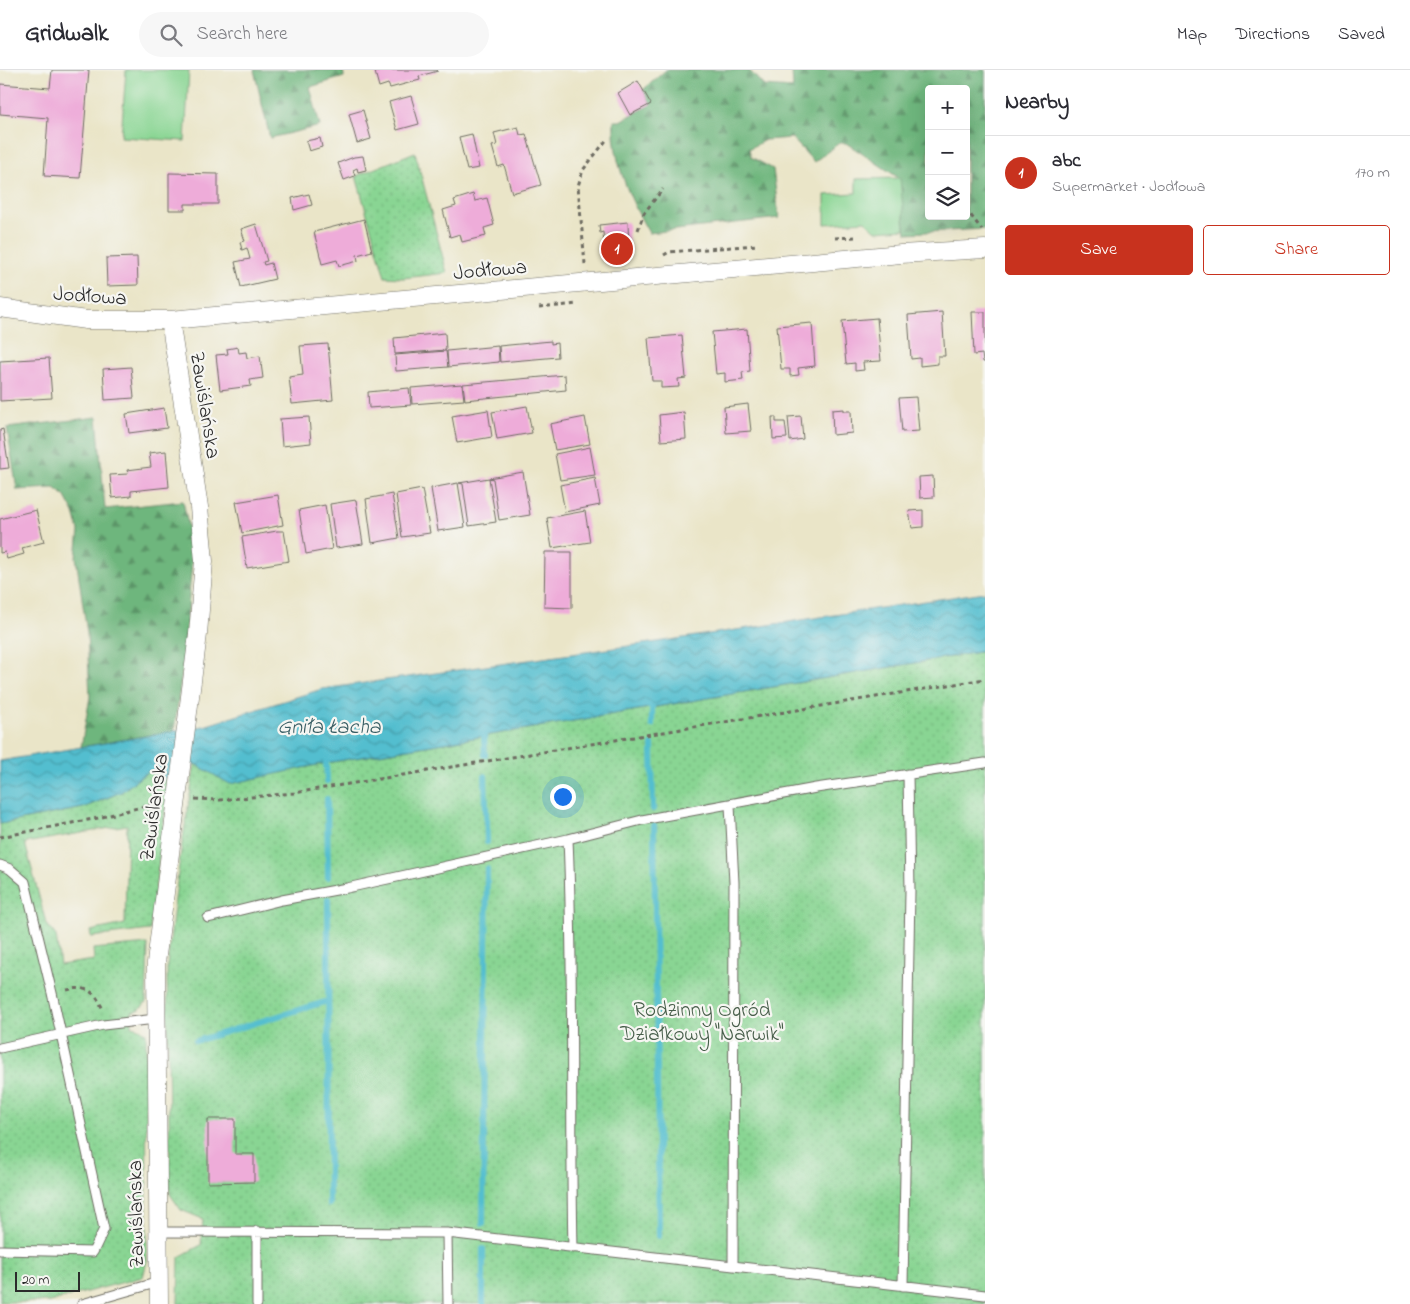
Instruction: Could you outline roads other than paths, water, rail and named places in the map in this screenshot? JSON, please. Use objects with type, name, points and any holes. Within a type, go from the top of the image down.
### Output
[{"type":"street","name":"Jodłowa","points":[[0,308],[86,320],[170,320],[901,254],[985,249]]},
{"type":"street","name":"Zawiślańska","points":[[159,1304],[156,963],[189,709],[204,561],[199,507],[170,320]]},
{"type":"lane","points":[[208,918],[282,900],[347,888],[568,839],[642,820],[816,788],[985,763]]},
{"type":"lane","points":[[904,1286],[909,920],[908,774]]},
{"type":"lane","points":[[730,805],[734,884],[733,1266]]},
{"type":"lane","points":[[568,839],[572,927],[570,1136],[573,1248]]},
{"type":"lane","points":[[0,865],[10,869],[25,882],[62,1036],[104,1229],[93,1252],[0,1250]]},
{"type":"lane","points":[[0,1048],[62,1036],[103,1025],[156,1020]]},
{"type":"lane","points":[[257,1231],[257,1304]]},
{"type":"lane","points":[[158,1232],[447,1232],[985,1296]]},
{"type":"lane","points":[[447,1232],[448,1304]]},
{"type":"lane","points":[[85,1304],[158,1282]]},
{"type":"water","name":"Gniła Łacha","points":[[985,592],[985,651],[326,763],[230,784],[195,764],[163,779],[150,770],[121,792],[83,808],[0,824],[0,761],[204,726],[322,689],[657,642]]},
{"type":"waterway","points":[[652,707],[652,725]]},
{"type":"waterway","points":[[484,736],[485,755]]},
{"type":"waterway","points":[[652,745],[653,809]]},
{"type":"waterway","points":[[326,763],[327,781]]},
{"type":"waterway","points":[[485,776],[487,842]]},
{"type":"waterway","points":[[327,799],[328,877]]},
{"type":"waterway","points":[[654,826],[659,1236]]},
{"type":"waterway","points":[[483,1223],[487,869]]},
{"type":"waterway","points":[[328,899],[329,1204]]},
{"type":"waterway","points":[[196,1041],[328,1001]]},
{"type":"waterway","points":[[483,1249],[483,1304]]},
{"type":"place","name":"abc","points":[[617,249]]},
{"type":"park label","name":"Rodzinny Ogród Działkowy \"Narwik\"","points":[[702,1021]]}]
